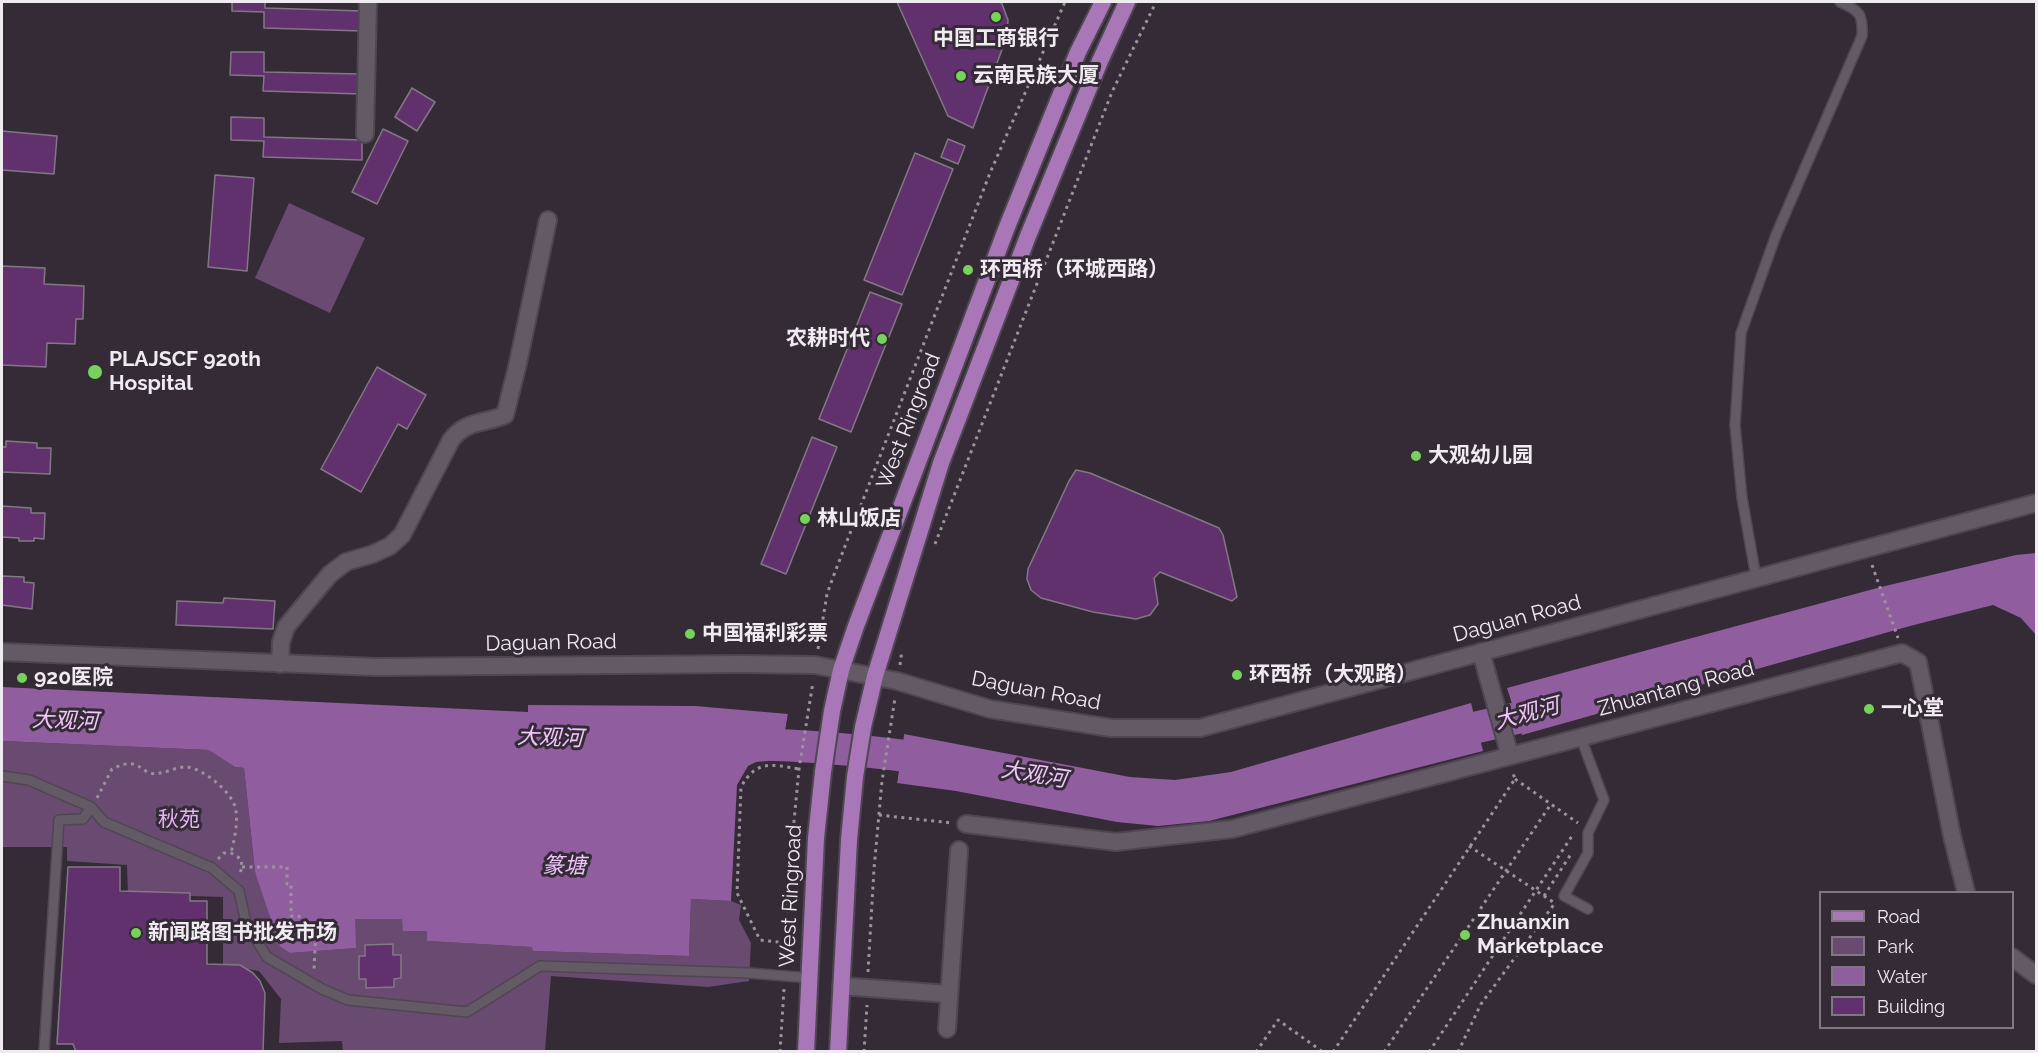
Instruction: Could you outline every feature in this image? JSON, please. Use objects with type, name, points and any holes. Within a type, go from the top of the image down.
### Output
[{"type":"main road","name":"West Ringroad","points":[[806,1052],[816,838],[830,722],[841,669],[1007,227],[1078,52],[1103,2]]},
{"type":"main road","points":[[838,1052],[849,840],[855,777],[863,727],[875,676],[941,463],[1033,225],[1100,61],[1127,2]]},
{"type":"street","points":[[365,134],[368,2]]},
{"type":"street","points":[[280,664],[281,642],[286,627],[330,574],[346,561],[373,554],[390,546],[402,535],[451,440],[458,432],[467,426],[505,415],[548,219]]},
{"type":"street","name":"Daguan Road","points":[[2,652],[376,667],[815,665],[897,681],[990,709],[1111,728],[1200,728],[2037,503]]},
{"type":"street","points":[[1481,652],[1510,756]]},
{"type":"street","name":"Zhuantang Road","points":[[966,824],[1116,842],[1232,829],[1902,653],[1918,662],[1952,836],[1966,891]]},
{"type":"street","points":[[947,1029],[959,850]]},
{"type":"street","points":[[2014,958],[2037,975]]},
{"type":"street","points":[[841,986],[949,994]]},
{"type":"lane","points":[[1756,578],[1742,498],[1735,425],[1741,333],[1776,235],[1862,36],[1863,21],[1858,10],[1840,2]]},
{"type":"lane","points":[[1581,738],[1604,800],[1588,833],[1588,853],[1564,896],[1588,909]]},
{"type":"lane","points":[[2,776],[29,780],[91,807],[104,822],[212,868],[239,891],[246,923],[267,957],[313,984],[348,1000],[467,1012],[540,966],[749,973],[810,978]]},
{"type":"lane","points":[[44,1052],[59,820],[83,819],[91,807]]},
{"type":"path","points":[[780,1052],[790,863],[799,769],[827,594],[990,174],[1065,2]]},
{"type":"path","points":[[932,553],[1112,92],[1156,2]]},
{"type":"path","points":[[1867,549],[1896,630]]},
{"type":"path","points":[[864,1052],[873,870],[882,781],[903,645]]},
{"type":"path","points":[[1429,1052],[1580,824],[1515,779],[1510,756]]},
{"type":"path","points":[[91,807],[112,769],[126,764],[136,764],[149,773],[162,773],[184,766],[215,780],[230,797],[236,810],[231,853]]},
{"type":"path","points":[[786,944],[760,940],[737,893],[741,788],[747,776],[757,767],[775,765],[799,769]]},
{"type":"path","points":[[1333,1052],[1515,779]]},
{"type":"path","points":[[1384,1052],[1551,804]]},
{"type":"path","points":[[879,815],[966,824]]},
{"type":"path","points":[[1458,1052],[1481,1004],[1554,903],[1469,846]]},
{"type":"path","points":[[1544,896],[1574,848]]},
{"type":"path","points":[[212,868],[224,853],[231,853],[241,859],[242,867],[233,885]]},
{"type":"path","points":[[242,867],[287,867],[287,884],[291,884],[291,916],[299,916],[299,929],[316,929],[313,984]]},
{"type":"path","points":[[1256,1052],[1278,1020],[1323,1052]]},
{"type":"green space","points":[[289,203],[365,238],[330,313],[255,278]]},
{"type":"green space","name":"秋苑","points":[[2,741],[210,750],[235,767],[244,768],[255,872],[290,953],[355,948],[355,919],[403,919],[403,931],[427,931],[428,941],[533,947],[533,951],[689,956],[691,899],[731,901],[741,905],[739,920],[751,943],[749,981],[708,987],[551,976],[545,1051],[343,1052],[342,1041],[279,1043],[281,999],[259,971],[223,965],[223,897],[128,894],[127,865],[67,861],[67,847],[2,847]]},
{"type":"water","points":[[2036,553],[2036,635],[2021,618],[1993,605],[1910,626],[1522,735],[1507,688],[1881,587],[2016,555]]},
{"type":"water","name":"篆塘","points":[[2,687],[528,712],[528,705],[695,706],[788,714],[780,760],[756,762],[748,766],[737,785],[731,901],[691,899],[689,956],[533,951],[532,947],[427,941],[427,931],[403,931],[402,919],[355,919],[356,948],[290,953],[280,946],[255,872],[244,768],[235,767],[209,750],[2,741]]},
{"type":"water","points":[[1471,703],[1483,751],[1209,821],[1158,826],[1117,822],[956,791],[897,783],[904,734],[1130,777],[1175,780],[1231,772]]},
{"type":"pier","points":[[788,714],[791,715],[783,761],[780,763]]},
{"type":"pier","points":[[901,734],[904,734],[897,783],[894,783]]},
{"type":"building","points":[[232,2],[265,2],[265,8],[363,11],[362,31],[264,28],[264,12],[232,11]]},
{"type":"building","name":"云南民族大厦","points":[[897,2],[1000,2],[1002,4],[1008,20],[1007,36],[973,128],[948,116]]},
{"type":"building","points":[[231,52],[264,52],[264,72],[362,74],[361,94],[263,91],[264,76],[230,75]]},
{"type":"building","points":[[412,88],[435,102],[417,131],[395,117]]},
{"type":"building","points":[[231,117],[264,118],[264,137],[362,140],[362,160],[263,157],[264,141],[231,140]]},
{"type":"building","points":[[383,129],[408,141],[377,204],[352,192]]},
{"type":"building","points":[[2,131],[57,136],[54,174],[2,170]]},
{"type":"building","points":[[948,139],[965,146],[958,164],[941,157]]},
{"type":"building","points":[[915,153],[953,169],[902,295],[864,280]]},
{"type":"building","points":[[215,175],[254,178],[247,271],[208,267]]},
{"type":"building","points":[[2,266],[45,268],[44,284],[84,286],[83,319],[76,319],[75,344],[47,343],[46,367],[2,365]]},
{"type":"building","points":[[870,292],[902,304],[851,432],[819,419]]},
{"type":"building","points":[[377,367],[426,395],[407,429],[398,424],[361,492],[321,469]]},
{"type":"building","points":[[812,437],[837,447],[786,574],[761,564]]},
{"type":"building","points":[[6,441],[37,443],[37,448],[51,448],[50,474],[2,472],[2,447],[6,447]]},
{"type":"building","points":[[1076,470],[1090,473],[1219,528],[1223,535],[1237,597],[1232,601],[1160,572],[1154,578],[1158,604],[1150,615],[1136,619],[1093,612],[1041,598],[1031,590],[1027,579],[1028,569]]},
{"type":"building","points":[[2,506],[31,508],[31,513],[45,513],[44,539],[19,541],[19,538],[2,537]]},
{"type":"building","points":[[2,576],[24,577],[24,582],[34,583],[32,609],[2,605]]},
{"type":"building","points":[[224,598],[275,601],[273,629],[176,625],[177,601],[223,603]]},
{"type":"building","name":"新闻路图书批发市场","points":[[68,867],[120,867],[120,891],[190,893],[190,901],[207,901],[207,964],[240,965],[253,973],[260,981],[265,993],[263,1052],[76,1052],[73,1044],[57,1044]]},
{"type":"building","points":[[393,944],[393,955],[401,955],[401,978],[394,979],[394,987],[366,988],[366,979],[359,979],[359,956],[365,956],[365,945]]},
{"type":"waterway","name":"大观河","points":[[1435,737],[1558,706]]},
{"type":"waterway","name":"大观河","points":[[740,744],[841,749],[942,761]]},
{"type":"place","name":"中国工商银行","points":[[996,17]]},
{"type":"place","name":"云南民族大厦","points":[[961,76]]},
{"type":"place","name":"环西桥（环城西路）","points":[[968,270]]},
{"type":"place","name":"农耕时代","points":[[882,339]]},
{"type":"place","name":"PLAJSCF 920th Hospital","points":[[95,372]]},
{"type":"place","name":"大观幼儿园","points":[[1416,456]]},
{"type":"place","name":"林山饭店","points":[[805,519]]},
{"type":"place","name":"中国福利彩票","points":[[690,634]]},
{"type":"place","name":"环西桥（大观路）","points":[[1237,675]]},
{"type":"place","name":"920医院","points":[[22,678]]},
{"type":"place","name":"一心堂","points":[[1869,709]]},
{"type":"place","name":"新闻路图书批发市场","points":[[136,933]]},
{"type":"place","name":"Zhuanxin Marketplace","points":[[1465,935]]}]
